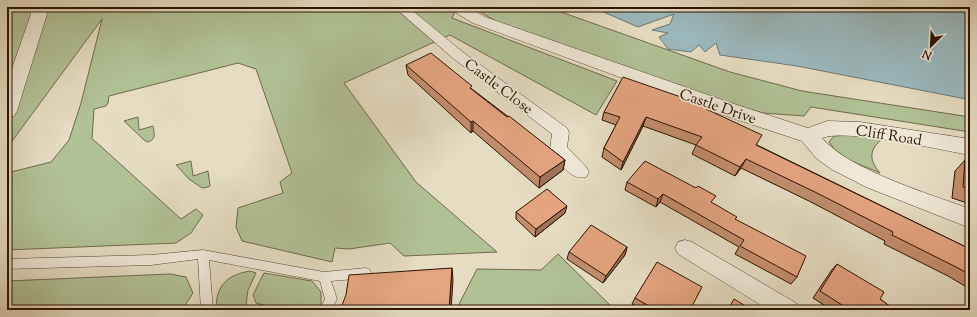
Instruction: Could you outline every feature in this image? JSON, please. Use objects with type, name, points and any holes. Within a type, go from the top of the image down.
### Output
[{"type":"street","name":"Castle Close","points":[[400,7],[459,56],[561,132],[558,149],[580,172]]},
{"type":"street","name":"Castle Drive","points":[[457,7],[479,20],[519,35],[717,106],[809,136]]},
{"type":"street","points":[[7,111],[41,9]]},
{"type":"street","name":"Cliff Road","points":[[809,136],[827,128],[860,130],[970,147]]},
{"type":"street","points":[[809,136],[823,153],[838,163],[874,181],[970,219]]},
{"type":"street","points":[[685,248],[788,310]]},
{"type":"lane","points":[[203,254],[207,310]]},
{"type":"lane","points":[[7,264],[152,260],[203,254],[324,276],[366,273]]},
{"type":"lane","points":[[324,276],[331,299],[325,310]]},
{"type":"green space","points":[[7,7],[457,7],[452,18],[617,81],[596,115],[450,35],[344,83],[416,182],[497,252],[404,256],[390,243],[349,249],[335,248],[332,262],[242,241],[236,227],[238,208],[283,193],[280,182],[292,173],[256,69],[238,63],[109,96],[106,106],[94,109],[92,139],[181,219],[196,209],[203,215],[191,233],[176,243],[7,250],[7,173],[51,162],[69,140],[81,103],[102,19],[7,148]]},
{"type":"green space","points":[[472,7],[547,7],[730,72],[802,91],[970,117],[970,132],[811,107],[804,116],[763,113],[519,35]]},
{"type":"green space","points":[[138,117],[139,130],[153,126],[154,138],[152,140],[147,142],[144,140],[124,121]]},
{"type":"green space","points":[[855,135],[881,140],[872,152],[872,160],[880,173],[845,157],[833,148],[829,142],[834,136]]},
{"type":"green space","points":[[191,161],[193,176],[208,171],[210,186],[202,188],[189,179],[176,165]]},
{"type":"green space","points":[[558,254],[615,310],[456,310],[477,269],[541,270]]},
{"type":"green space","points":[[250,271],[256,273],[248,290],[246,305],[254,310],[216,310],[218,294],[224,283],[235,275]]},
{"type":"green space","points":[[264,273],[312,281],[321,292],[321,305],[319,310],[281,310],[256,303],[253,295]]},
{"type":"green space","points":[[170,274],[186,277],[193,293],[182,310],[7,310],[7,281]]},
{"type":"water","points":[[592,7],[970,7],[970,96],[966,99],[797,66],[720,55],[716,43],[705,52],[699,45],[691,52],[668,49],[659,37],[668,33],[652,30],[670,24],[674,14],[638,27]]},
{"type":"building","points":[[431,53],[472,86],[470,88],[507,117],[509,116],[565,160],[540,177],[473,121],[471,122],[406,65]]},
{"type":"building","points":[[623,77],[707,106],[706,109],[762,135],[756,145],[970,249],[970,275],[892,235],[893,232],[817,193],[746,159],[740,167],[696,145],[702,137],[646,117],[623,162],[604,148],[620,117],[604,112]]},
{"type":"building","points":[[965,160],[970,161],[970,190],[963,187]]},
{"type":"building","points":[[645,161],[696,188],[698,186],[716,196],[711,202],[737,217],[735,219],[806,256],[797,277],[740,246],[744,240],[663,194],[658,199],[627,182]]},
{"type":"building","points":[[547,189],[567,206],[536,229],[516,212]]},
{"type":"building","points":[[591,225],[627,247],[606,276],[569,252]]},
{"type":"building","points":[[657,262],[702,287],[690,310],[656,310],[635,298]]},
{"type":"building","points":[[837,264],[884,292],[880,299],[895,310],[850,310],[820,291]]},
{"type":"building","points":[[452,268],[449,310],[340,310],[346,295],[349,275]]},
{"type":"building","points":[[734,299],[752,310],[728,310]]}]
